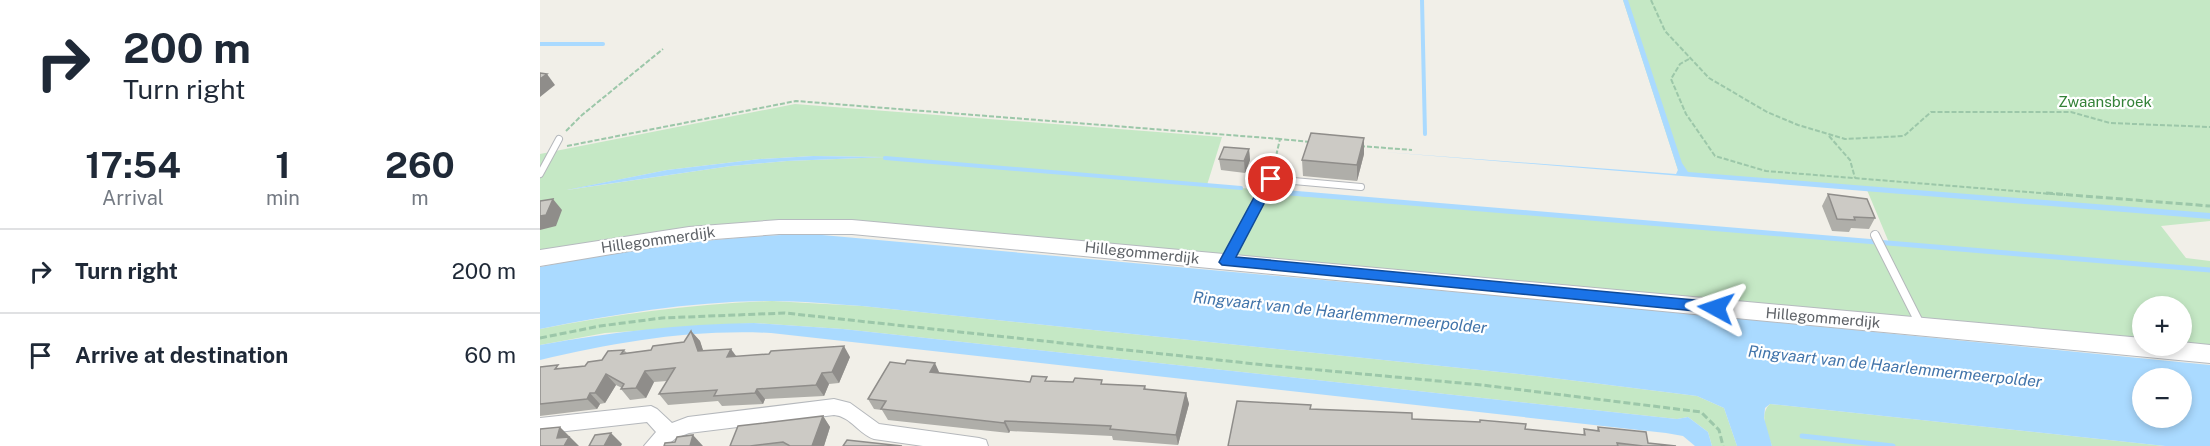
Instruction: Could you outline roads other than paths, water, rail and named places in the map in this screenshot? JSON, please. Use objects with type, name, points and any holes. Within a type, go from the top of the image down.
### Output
[{"type":"street","name":"Hillegommerdijk","points":[[540,258],[689,234],[779,227],[852,227],[2210,354]]},
{"type":"street","points":[[653,446],[669,432],[688,425],[834,407],[843,408],[852,413],[874,431],[979,446]]},
{"type":"street","points":[[540,426],[651,414],[669,432]]},
{"type":"lane","points":[[540,174],[559,139]]},
{"type":"lane","points":[[1227,262],[1271,179],[1361,187]]},
{"type":"lane","points":[[1875,235],[1921,327]]},
{"type":"water","points":[[1623,0],[1628,0],[1682,163],[1688,172],[2210,213],[2210,219],[1384,152],[1676,174],[1678,170]]},
{"type":"water","points":[[813,156],[887,157],[731,166],[566,190],[667,170],[760,159]]},
{"type":"water","name":"Ringvaart van de Haarlemmermeerpolder","points":[[811,234],[1568,302],[2210,365],[2210,446],[2165,446],[1770,404],[1765,408],[1764,418],[1772,446],[1737,446],[1724,408],[1697,396],[1537,376],[862,306],[771,301],[713,303],[626,314],[540,329],[540,267],[675,244],[743,237]]},
{"type":"water","points":[[754,323],[843,329],[1677,419],[1688,417],[1708,432],[1712,446],[1695,446],[1683,436],[1666,433],[771,333],[712,333],[654,338],[540,360],[540,345],[646,330]]},
{"type":"waterway","points":[[1422,0],[1425,134]]},
{"type":"waterway","points":[[540,44],[603,44]]},
{"type":"waterway","points":[[885,158],[1241,188]]},
{"type":"waterway","points":[[1279,192],[1309,195]]},
{"type":"waterway","points":[[1291,193],[2210,270]]},
{"type":"waterway","points":[[1802,436],[1893,446]]},
{"type":"park label","name":"Zwaansbroek","points":[[2105,102]]}]
